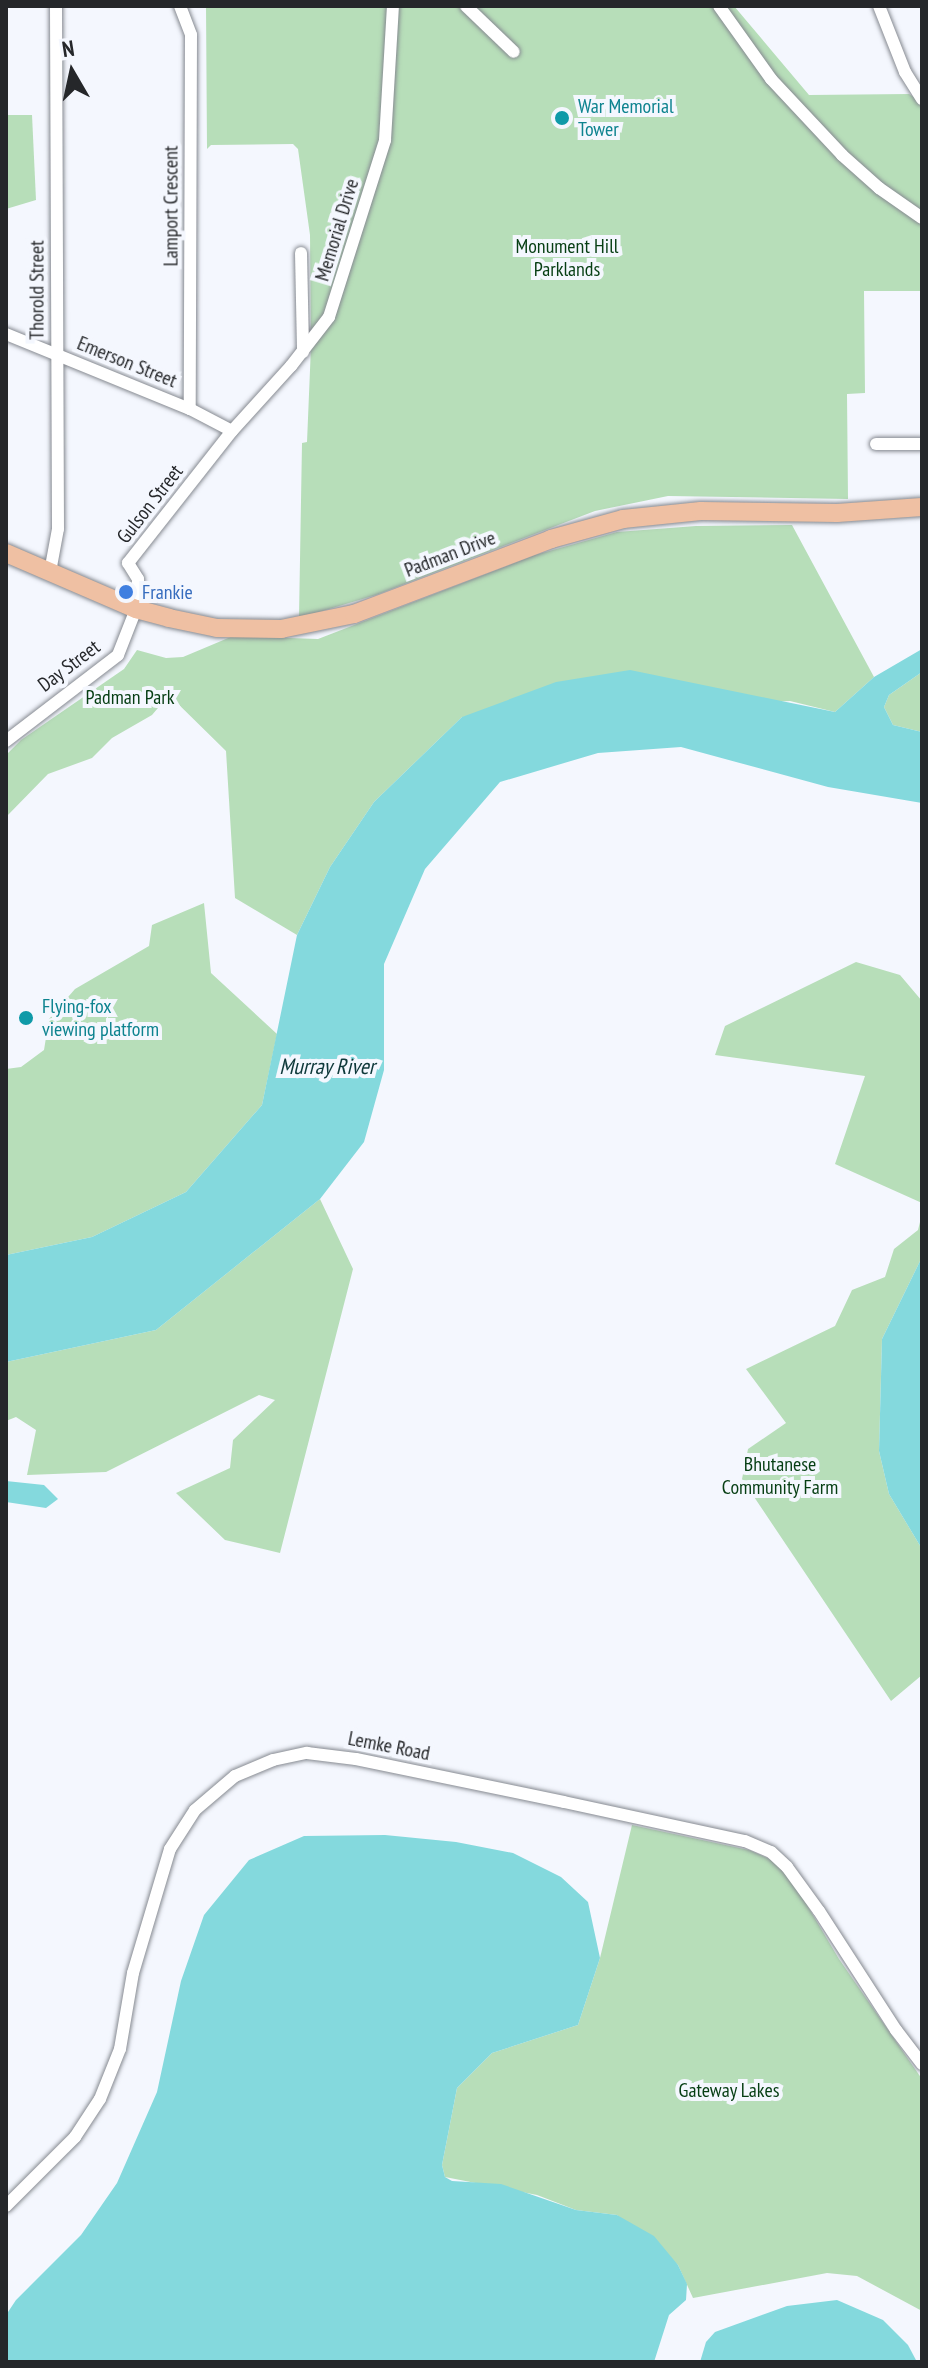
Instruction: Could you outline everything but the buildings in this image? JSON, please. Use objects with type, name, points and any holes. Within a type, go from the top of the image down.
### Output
[{"type":"main road","name":"Padman Drive","points":[[6,553],[136,609],[217,628],[259,630],[300,627],[354,614],[551,539],[623,519],[701,511],[837,513],[922,507]]},
{"type":"street","name":"Thorold Street","points":[[50,572],[58,529],[56,6]]},
{"type":"street","name":"Lamport Crescent","points":[[180,6],[191,35],[190,409]]},
{"type":"street","name":"Memorial Drive","points":[[232,431],[303,352],[329,317],[380,159],[388,107],[393,6]]},
{"type":"street","points":[[466,6],[514,52]]},
{"type":"street","points":[[719,6],[771,79],[842,155],[879,188],[922,218]]},
{"type":"street","points":[[879,6],[905,72],[922,99]]},
{"type":"street","points":[[301,253],[303,352]]},
{"type":"street","name":"Emerson Street","points":[[6,334],[190,409],[232,431]]},
{"type":"street","name":"Gulson Street","points":[[136,609],[138,579],[128,563],[232,431]]},
{"type":"street","points":[[876,444],[922,444]]},
{"type":"street","name":"Day Street","points":[[6,741],[118,655],[136,609]]},
{"type":"street","name":"Lemke Road","points":[[6,2206],[75,2137],[100,2099],[120,2049],[133,1973],[170,1849],[195,1810],[235,1776],[273,1760],[307,1753],[356,1759],[564,1802],[745,1841],[771,1852],[787,1867],[819,1911],[896,2030],[922,2064]]},
{"type":"green space","name":"Monument Hill Parklands","points":[[206,6],[734,6],[809,95],[909,94],[922,102],[922,291],[864,291],[865,393],[847,394],[848,499],[668,496],[595,511],[376,595],[299,618],[302,443],[307,442],[311,346],[310,235],[298,149],[293,144],[211,145],[207,149]]},
{"type":"green space","points":[[6,115],[32,115],[36,200],[6,209]]},
{"type":"green space","name":"Padman Park","points":[[792,525],[874,677],[835,712],[790,701],[462,717],[374,802],[330,867],[297,935],[235,898],[226,751],[169,695],[152,715],[112,738],[92,758],[48,774],[6,817],[6,755],[21,740],[124,669],[137,650],[166,658],[183,657],[233,636],[318,639],[535,555],[617,532],[696,526]]},
{"type":"green space","points":[[922,672],[922,732],[893,725],[884,707],[889,695]]},
{"type":"green space","points":[[204,903],[211,973],[277,1034],[262,1105],[186,1192],[92,1237],[6,1255],[6,1069],[21,1067],[44,1050],[49,1019],[75,989],[149,946],[152,925]]},
{"type":"green space","points":[[856,962],[900,975],[922,1001],[922,1203],[835,1164],[865,1076],[715,1055],[725,1026]]},
{"type":"green space","points":[[320,1199],[353,1269],[280,1553],[225,1540],[176,1493],[230,1468],[233,1440],[275,1400],[259,1395],[106,1472],[27,1475],[36,1430],[16,1417],[6,1421],[6,1362],[156,1330]]},
{"type":"green space","name":"Bhutanese Community Farm","points":[[922,1214],[922,1257],[882,1339],[879,1451],[889,1494],[922,1549],[922,1675],[891,1701],[742,1479],[748,1449],[786,1423],[746,1369],[835,1326],[852,1290],[885,1277],[894,1249],[918,1230]]},
{"type":"green space","name":"Gateway Lakes","points":[[632,1825],[749,1850],[774,1861],[791,1878],[839,1959],[922,2079],[922,2311],[857,2276],[827,2273],[693,2298],[678,2265],[617,2215],[576,2210],[537,2195],[445,2177],[442,2165],[457,2088],[492,2053],[578,2025],[600,1958]]},
{"type":"water","name":"Murray River","points":[[922,649],[922,672],[889,695],[884,707],[893,725],[922,732],[922,803],[828,787],[681,747],[598,753],[500,782],[425,869],[384,964],[384,1070],[364,1142],[320,1199],[156,1330],[6,1362],[6,1255],[92,1237],[186,1192],[262,1105],[297,935],[330,867],[374,802],[462,717],[556,682],[630,670],[835,712],[874,677]]},
{"type":"water","points":[[922,1257],[922,1549],[889,1494],[879,1451],[882,1339]]},
{"type":"water","points":[[6,1481],[44,1485],[58,1499],[46,1508],[6,1502]]},
{"type":"water","points":[[385,1835],[456,1842],[513,1853],[561,1877],[588,1902],[600,1958],[578,2025],[492,2053],[457,2088],[442,2165],[445,2177],[452,2181],[501,2184],[576,2210],[617,2215],[654,2236],[678,2265],[687,2284],[686,2300],[669,2315],[654,2362],[6,2362],[6,2315],[16,2300],[81,2235],[117,2183],[157,2092],[181,1981],[204,1915],[249,1860],[304,1836]]},
{"type":"water","points":[[837,2300],[883,2320],[908,2345],[917,2362],[700,2362],[706,2342],[715,2332],[787,2306]]},
{"type":"place","name":"War Memorial Tower","points":[[562,118]]},
{"type":"place","name":"Frankie","points":[[126,592]]},
{"type":"place","name":"Flying-fox viewing platform","points":[[26,1018]]}]
